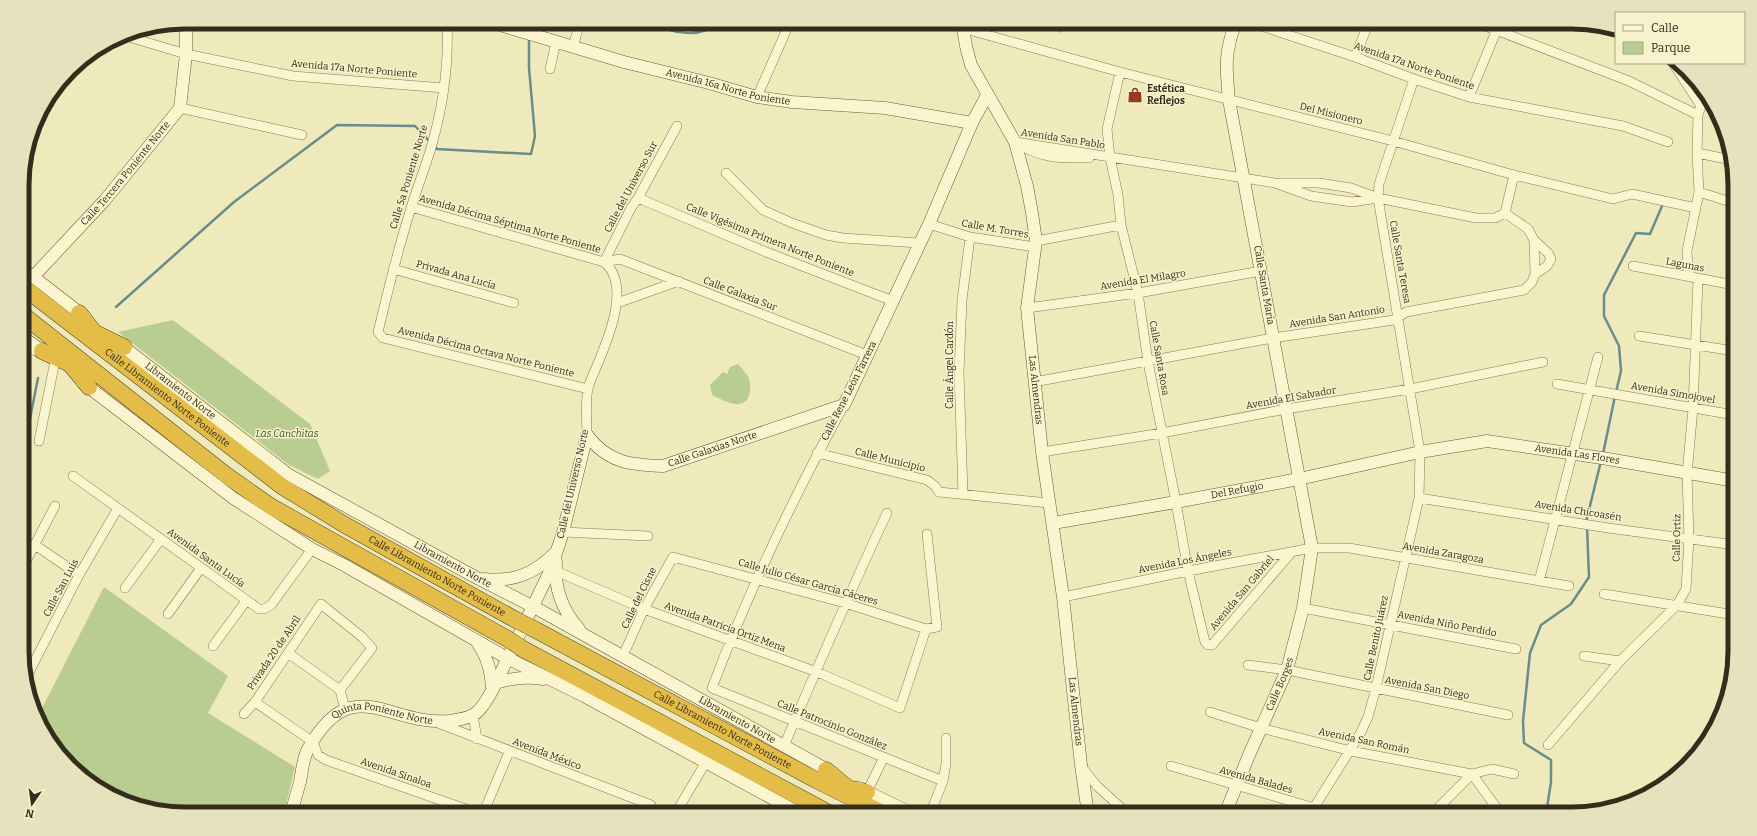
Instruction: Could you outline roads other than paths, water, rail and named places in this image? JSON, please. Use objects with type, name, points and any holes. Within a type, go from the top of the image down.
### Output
[{"type":"highway","name":"Calle Libramiento Norte Poniente","points":[[29,283],[60,316],[119,352],[241,456],[283,487],[345,525],[516,620],[821,775],[867,799],[876,807]]},
{"type":"highway","points":[[79,313],[94,332],[119,352]]},
{"type":"highway","points":[[60,316],[94,332]]},
{"type":"highway","points":[[29,319],[226,475],[270,506],[803,807]]},
{"type":"highway","points":[[50,335],[63,362],[89,387]]},
{"type":"highway","points":[[42,351],[63,362],[104,379]]},
{"type":"highway","points":[[821,775],[867,799]]},
{"type":"street","points":[[186,29],[186,54],[180,108],[302,136]]},
{"type":"street","name":"Calle 5a Poniente Norte","points":[[379,335],[378,332],[393,269],[437,124],[444,88],[448,43],[447,29]]},
{"type":"street","name":"Avenida 16a Norte Poniente","points":[[512,29],[624,62],[702,81],[757,97],[787,101],[885,108],[972,123]]},
{"type":"street","points":[[573,47],[578,29]]},
{"type":"street","points":[[757,97],[787,29]]},
{"type":"street","name":"Las Almendras","points":[[963,29],[971,65],[1015,142],[1028,186],[1036,244],[1027,308],[1034,382],[1042,452],[1063,597],[1087,807]]},
{"type":"street","name":"Del Misionero","points":[[975,29],[1120,72],[1393,140],[1514,175],[1613,199],[1632,194],[1696,208]]},
{"type":"street","name":"Calle Santa María","points":[[1233,29],[1229,40],[1226,58],[1229,100],[1312,548]]},
{"type":"street","name":"Avenida 17a Norte Poniente","points":[[1270,29],[1469,97],[1623,126],[1668,142]]},
{"type":"street","points":[[1355,57],[1366,29]]},
{"type":"street","points":[[1492,29],[1629,81],[1698,115]]},
{"type":"street","points":[[1469,97],[1497,31]]},
{"type":"street","name":"Avenida 17a Norte Poniente","points":[[132,38],[186,54],[293,76],[444,88]]},
{"type":"street","points":[[550,69],[556,42]]},
{"type":"street","name":"Calle Santa Rosa","points":[[1120,72],[1107,129],[1110,157],[1118,195],[1121,224],[1138,294],[1148,362],[1188,571],[1205,642],[1208,645]]},
{"type":"street","name":"Calle Ortiz","points":[[1548,745],[1620,661],[1677,605],[1686,589],[1689,538],[1687,474],[1694,408],[1696,345],[1694,278],[1688,270],[1687,251],[1699,192],[1697,153],[1698,115],[1701,106],[1679,72]]},
{"type":"street","name":"Calle Santa Teresa","points":[[1414,79],[1379,184],[1378,198],[1399,317],[1420,452]]},
{"type":"street","name":"Calle Rene León Farrera","points":[[712,688],[730,640],[756,579],[817,453],[844,405],[929,224],[972,123],[987,95]]},
{"type":"street","name":"Calle Tercera Poniente Norte","points":[[29,281],[106,200],[180,108]]},
{"type":"street","name":"Calle del Universo Sur","points":[[604,262],[631,208],[638,198],[677,126]]},
{"type":"street","name":"Avenida San Pablo","points":[[1015,142],[1033,152],[1056,158],[1110,157],[1275,183],[1311,196],[1352,202],[1378,198]]},
{"type":"street","points":[[1697,153],[1726,159]]},
{"type":"street","points":[[726,173],[763,210],[792,223],[826,235],[843,238],[919,243]]},
{"type":"street","points":[[1514,175],[1505,213],[1528,229],[1534,240],[1548,253],[1550,259],[1547,266],[1535,274]]},
{"type":"street","name":"Avenida San Pablo","points":[[1275,183],[1320,183],[1351,188],[1378,198],[1476,218],[1494,218],[1505,213]]},
{"type":"street","points":[[1699,192],[1728,201]]},
{"type":"street","name":"Calle Vigésima Primera Norte Poniente","points":[[638,198],[766,252],[893,301]]},
{"type":"street","name":"Avenida Décima Séptima Norte Poniente","points":[[411,207],[604,262]]},
{"type":"street","name":"Calle M. Torres","points":[[929,224],[970,238],[1036,244],[1121,224]]},
{"type":"street","name":"Calle Ángel Cardón","points":[[963,494],[959,372],[962,300],[970,238]]},
{"type":"street","points":[[1534,240],[1535,274]]},
{"type":"street","name":"Calle Galaxia Sur","points":[[604,262],[620,259],[867,356]]},
{"type":"street","points":[[604,262],[614,276],[617,303],[679,281]]},
{"type":"street","name":"Lagunas","points":[[1633,266],[1728,284]]},
{"type":"street","name":"Privada Ana Lucía","points":[[393,269],[514,303]]},
{"type":"street","name":"Avenida El Milagro","points":[[1027,308],[1138,294],[1261,270]]},
{"type":"street","name":"Avenida San Antonio","points":[[1034,382],[1273,338],[1394,320],[1406,312],[1524,290],[1532,282],[1535,274]]},
{"type":"street","name":"Libramiento Norte","points":[[29,283],[79,313],[119,352],[289,475],[477,578],[534,607],[784,746],[821,775]]},
{"type":"street","name":"Calle del Universo Norte","points":[[507,658],[534,607],[557,551],[563,532],[587,435],[588,389],[605,346],[617,303]]},
{"type":"street","name":"Avenida Décima Octava Norte Poniente","points":[[379,335],[383,338],[588,389]]},
{"type":"street","points":[[1638,336],[1728,350]]},
{"type":"street","points":[[29,341],[42,351]]},
{"type":"street","points":[[29,351],[42,351]]},
{"type":"street","points":[[1539,581],[1554,518],[1598,357]]},
{"type":"street","points":[[39,441],[63,362]]},
{"type":"street","name":"Avenida El Salvador","points":[[1042,452],[1162,433],[1286,409],[1410,389],[1543,362]]},
{"type":"street","name":"Avenida Simojovel","points":[[1557,384],[1728,414]]},
{"type":"street","points":[[89,387],[233,498],[312,549],[344,565],[507,658],[584,696],[706,762],[803,807]]},
{"type":"street","name":"Calle Galaxias Norte","points":[[587,435],[595,446],[614,458],[636,465],[663,466],[844,405]]},
{"type":"street","name":"Avenida Las Flores","points":[[1420,452],[1487,442],[1572,454],[1728,480]]},
{"type":"street","name":"Del Refugio","points":[[1053,523],[1299,479],[1420,452]]},
{"type":"street","name":"Calle Benito Juárez","points":[[1315,807],[1351,750],[1368,717],[1376,688],[1419,498],[1420,452]]},
{"type":"street","name":"Calle Municipio","points":[[817,453],[927,480],[935,486],[939,492],[1049,503]]},
{"type":"street","name":"Avenida Santa Lucía","points":[[73,476],[259,609],[269,607],[312,549]]},
{"type":"street","name":"Avenida Chicoasén","points":[[1419,498],[1554,518],[1608,528],[1728,544]]},
{"type":"street","points":[[29,556],[55,506]]},
{"type":"street","name":"Calle San Luis","points":[[30,671],[79,575],[118,508]]},
{"type":"street","points":[[784,746],[817,672],[845,603],[886,513]]},
{"type":"street","points":[[563,532],[648,536]]},
{"type":"street","name":"Calle Julio César García Cáceres","points":[[673,557],[845,603],[926,629],[937,627],[927,534]]},
{"type":"street","points":[[125,588],[161,539]]},
{"type":"street","points":[[35,545],[79,575]]},
{"type":"street","name":"Avenida Los Ángeles","points":[[1063,597],[1188,571],[1312,548]]},
{"type":"street","name":"Avenida Zaragoza","points":[[1312,548],[1349,548],[1570,586]]},
{"type":"street","name":"Calle Borges","points":[[1228,807],[1287,670],[1303,608],[1312,548]]},
{"type":"street","name":"Avenida San Gabriel","points":[[1208,645],[1212,645],[1291,553]]},
{"type":"street","name":"Calle del Cisne","points":[[626,649],[644,609],[673,557]]},
{"type":"street","points":[[168,614],[201,568]]},
{"type":"street","points":[[477,578],[499,581],[521,577],[550,568],[562,605],[571,621],[583,634]]},
{"type":"street","name":"Avenida Patricia Ortiz Mena","points":[[550,568],[644,609],[817,672],[900,708],[926,629]]},
{"type":"street","points":[[1604,594],[1728,614]]},
{"type":"street","points":[[213,646],[246,601]]},
{"type":"street","name":"Privada 20 de Abril","points":[[244,714],[255,702],[321,604],[362,637],[372,648],[340,690]]},
{"type":"street","name":"Avenida Niño Perdido","points":[[1303,608],[1516,649]]},
{"type":"street","points":[[477,641],[486,656],[494,687]]},
{"type":"street","points":[[288,653],[340,690],[345,709]]},
{"type":"street","points":[[1584,656],[1620,661]]},
{"type":"street","points":[[477,739],[474,715],[484,704],[494,687],[507,658]]},
{"type":"street","name":"Avenida San Diego","points":[[1248,665],[1287,670],[1508,715]]},
{"type":"street","points":[[494,687],[512,678],[530,677],[552,680]]},
{"type":"street","name":"Calle Patrocinio González","points":[[712,688],[943,781]]},
{"type":"street","points":[[255,702],[313,742]]},
{"type":"street","name":"Quinta Poniente Norte","points":[[293,807],[307,750],[317,733],[338,713],[345,709],[363,705],[436,722],[458,720],[474,715]]},
{"type":"street","name":"Avenida San Román","points":[[1210,712],[1261,728],[1351,750],[1472,774],[1492,769],[1514,774]]},
{"type":"street","name":"Avenida México","points":[[436,722],[509,752],[651,805]]},
{"type":"street","points":[[933,807],[943,781],[946,764],[946,738]]},
{"type":"street","name":"Avenida Sinaloa","points":[[313,742],[318,755],[326,760],[460,807]]},
{"type":"street","points":[[486,807],[509,752]]},
{"type":"street","points":[[884,758],[867,799],[891,807]]},
{"type":"street","points":[[679,807],[706,762]]},
{"type":"street","points":[[1081,765],[1097,786],[1120,807]]},
{"type":"street","name":"Avenida Balades","points":[[1171,766],[1300,807]]},
{"type":"street","points":[[1439,807],[1472,774],[1496,807]]},
{"type":"waterway","points":[[668,29],[687,33],[704,31],[708,29]]},
{"type":"waterway","points":[[434,146],[437,149],[531,154],[535,136],[529,68],[529,38]]},
{"type":"waterway","points":[[116,307],[234,202],[337,125],[415,126],[431,143]]},
{"type":"waterway","points":[[1616,392],[1621,371],[1619,346],[1604,316],[1604,295],[1636,233],[1650,234],[1662,206]]},
{"type":"waterway","points":[[29,424],[38,378]]},
{"type":"waterway","points":[[1603,454],[1615,396]]},
{"type":"waterway","points":[[1586,522],[1601,461]]},
{"type":"waterway","points":[[1547,807],[1551,782],[1551,760],[1524,743],[1523,721],[1530,653],[1541,625],[1571,604],[1589,577],[1587,527]]},
{"type":"place","name":"Estética Reflejos","points":[[1135,95]]},
{"type":"park label","name":"Las Canchitas","points":[[287,434]]}]
